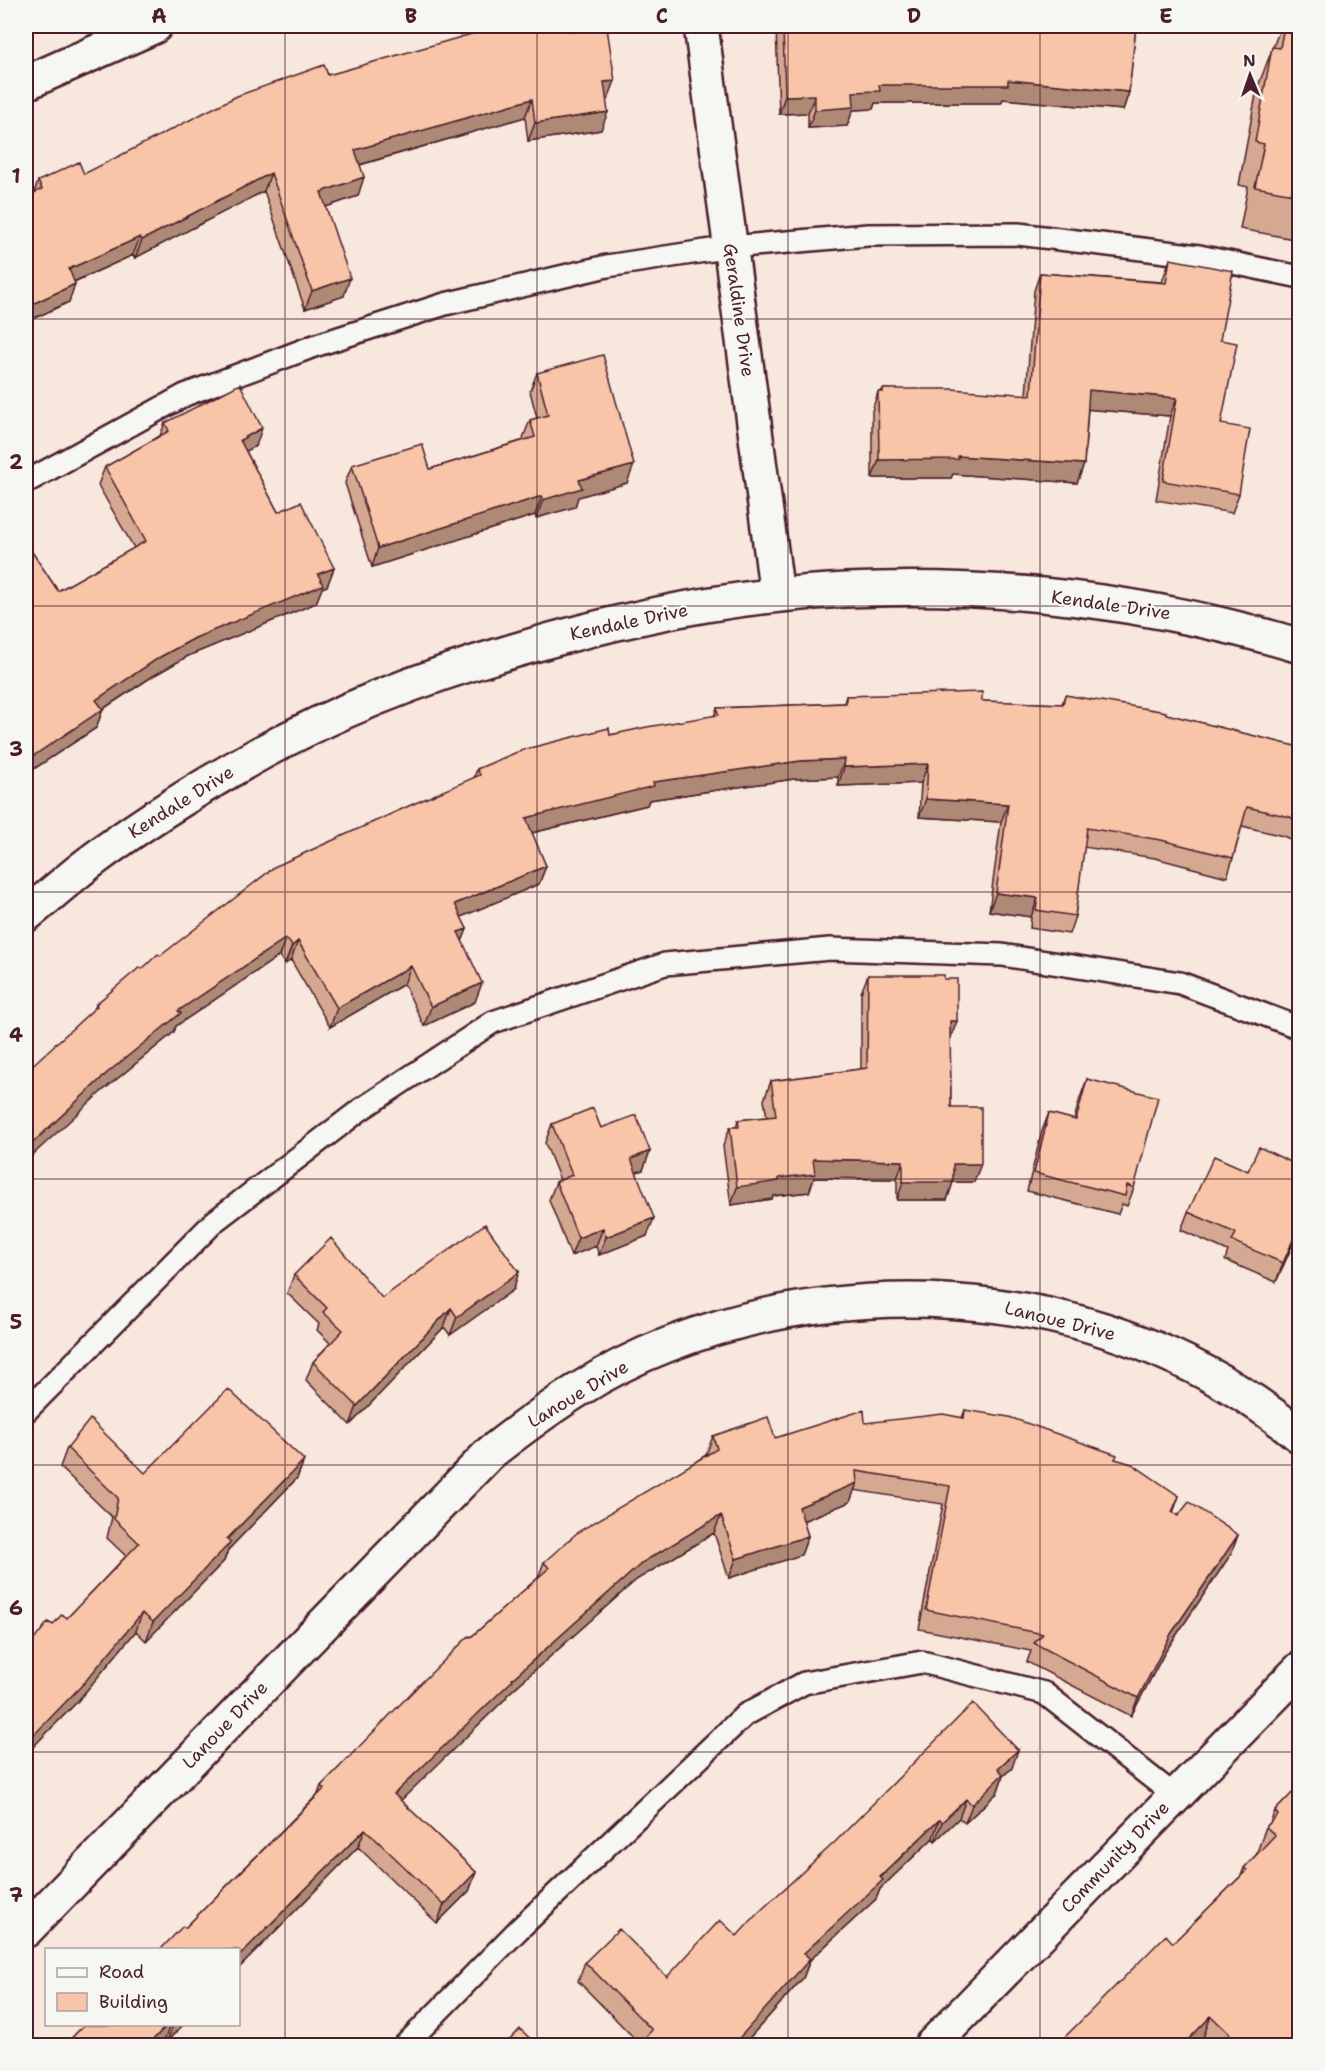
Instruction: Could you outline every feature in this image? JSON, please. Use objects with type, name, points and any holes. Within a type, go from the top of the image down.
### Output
[{"type":"street","points":[[26,83],[155,26]]},
{"type":"street","name":"Geraldine Drive","points":[[701,26],[777,595]]},
{"type":"street","name":"Kendale Drive","points":[[26,915],[89,863],[174,804],[263,752],[356,706],[458,667],[568,634],[679,610],[777,595],[856,589],[960,589],[1063,597],[1165,612],[1299,646]]},
{"type":"street","name":"Lanoue Drive","points":[[26,1930],[490,1453],[544,1410],[603,1375],[665,1345],[730,1322],[798,1308],[867,1299],[930,1299],[993,1304],[1065,1319],[1116,1334],[1174,1358],[1230,1387],[1283,1422],[1299,1436]]},
{"type":"street","name":"Community Drive","points":[[932,2046],[1299,1670]]},
{"type":"lane","points":[[26,482],[184,395],[314,346],[445,304],[608,266],[730,247],[868,234],[1018,234],[1199,256],[1299,277]]},
{"type":"lane","points":[[26,1411],[215,1221],[360,1110],[494,1022],[664,964],[830,949],[1002,955],[1180,983],[1299,1028]]},
{"type":"lane","points":[[404,2046],[518,1930],[745,1715],[804,1683],[922,1662],[1044,1693],[1175,1796]]},
{"type":"building","points":[[571,26],[572,32],[607,28],[615,81],[604,82],[608,112],[535,123],[532,99],[355,150],[364,177],[321,192],[350,278],[312,291],[271,173],[142,240],[140,237],[69,269],[75,284],[26,307],[26,197],[42,189],[38,181],[79,162],[84,174],[237,96],[324,65],[328,75],[496,27]]},
{"type":"building","points":[[783,26],[1136,26],[1129,92],[1008,80],[1008,85],[879,85],[880,91],[853,92],[854,107],[815,110],[815,95],[785,96]]},
{"type":"building","points":[[1284,26],[1299,26],[1299,195],[1255,187],[1264,144],[1255,142],[1272,47],[1280,48]]},
{"type":"building","points":[[1170,259],[1233,271],[1220,340],[1237,343],[1221,424],[1250,429],[1239,494],[1163,481],[1177,398],[1089,390],[1084,464],[958,456],[958,459],[879,460],[878,392],[883,392],[883,389],[951,389],[1031,395],[1040,273],[1166,283]]},
{"type":"building","points":[[603,355],[634,465],[579,480],[582,488],[543,500],[542,496],[378,548],[352,465],[422,444],[430,469],[535,437],[530,420],[548,415],[537,373]]},
{"type":"building","points":[[240,384],[262,428],[240,440],[278,512],[301,502],[334,568],[318,574],[323,585],[195,638],[160,657],[96,700],[103,709],[27,760],[26,543],[58,591],[146,541],[105,467],[169,431],[165,423]]},
{"type":"building","points":[[982,692],[982,701],[1063,704],[1065,695],[1166,712],[1166,714],[1299,747],[1299,822],[1290,817],[1247,807],[1233,858],[1161,840],[1087,828],[1075,916],[1036,910],[1038,898],[996,893],[1008,804],[926,799],[928,764],[844,767],[845,759],[800,761],[653,782],[654,786],[526,818],[546,866],[455,904],[467,929],[458,932],[482,983],[431,1007],[411,966],[337,1008],[298,941],[292,946],[286,938],[178,1011],[181,1013],[107,1073],[26,1149],[26,1071],[97,1006],[96,1004],[140,967],[142,969],[158,954],[160,956],[276,866],[480,775],[477,769],[522,750],[609,728],[610,735],[718,715],[717,708],[846,703],[846,696]]},
{"type":"building","points":[[868,975],[944,975],[944,979],[957,979],[957,1021],[950,1021],[951,1107],[981,1107],[981,1164],[953,1164],[953,1182],[903,1182],[903,1161],[813,1159],[815,1174],[779,1178],[779,1181],[737,1187],[730,1127],[739,1127],[738,1120],[776,1116],[771,1081],[867,1068]]},
{"type":"building","points":[[1087,1079],[1158,1097],[1134,1188],[1127,1185],[1125,1196],[1034,1173],[1049,1113],[1076,1120]]},
{"type":"building","points":[[593,1108],[601,1128],[636,1115],[650,1151],[631,1159],[654,1218],[606,1237],[603,1228],[578,1238],[556,1182],[572,1175],[552,1124]]},
{"type":"building","points":[[1259,1147],[1299,1166],[1299,1226],[1283,1263],[1232,1241],[1236,1233],[1188,1212],[1214,1156],[1248,1171]]},
{"type":"building","points":[[485,1224],[519,1272],[457,1317],[451,1308],[357,1406],[313,1362],[343,1330],[323,1312],[327,1308],[294,1275],[331,1238],[382,1298]]},
{"type":"building","points":[[228,1389],[304,1460],[227,1539],[231,1542],[153,1622],[142,1613],[84,1683],[26,1743],[26,1650],[48,1622],[53,1625],[62,1614],[67,1618],[139,1543],[114,1519],[118,1498],[67,1448],[90,1419],[145,1473]]},
{"type":"building","points":[[864,1410],[865,1423],[943,1414],[964,1418],[965,1410],[1009,1417],[1117,1455],[1115,1459],[1132,1464],[1179,1496],[1172,1512],[1178,1516],[1189,1502],[1238,1535],[1171,1634],[1138,1698],[1034,1643],[1043,1634],[926,1610],[950,1486],[856,1471],[857,1483],[799,1507],[808,1536],[736,1559],[721,1515],[643,1562],[512,1679],[394,1794],[476,1872],[444,1905],[365,1829],[240,1955],[240,1948],[162,1948],[183,1926],[185,1928],[324,1789],[321,1786],[418,1686],[469,1636],[471,1637],[549,1568],[544,1562],[578,1532],[717,1449],[713,1436],[768,1417],[775,1438]]},
{"type":"building","points":[[973,1703],[1018,1750],[998,1768],[1003,1774],[972,1805],[966,1799],[942,1822],[939,1820],[880,1877],[883,1880],[804,1953],[810,1959],[732,2046],[637,2046],[652,2030],[585,1962],[619,1929],[667,1977],[720,1920],[737,1936],[757,1914],[835,1842]]},
{"type":"building","points":[[1299,1786],[1299,2046],[1242,2046],[1211,2016],[1182,2046],[1056,2046],[1166,1935],[1173,1943],[1247,1870],[1244,1868],[1275,1835],[1266,1827],[1278,1815],[1275,1811]]},
{"type":"building","points":[[83,2026],[166,2026],[147,2046],[64,2046]]},
{"type":"building","points":[[520,2029],[538,2046],[504,2046]]}]
